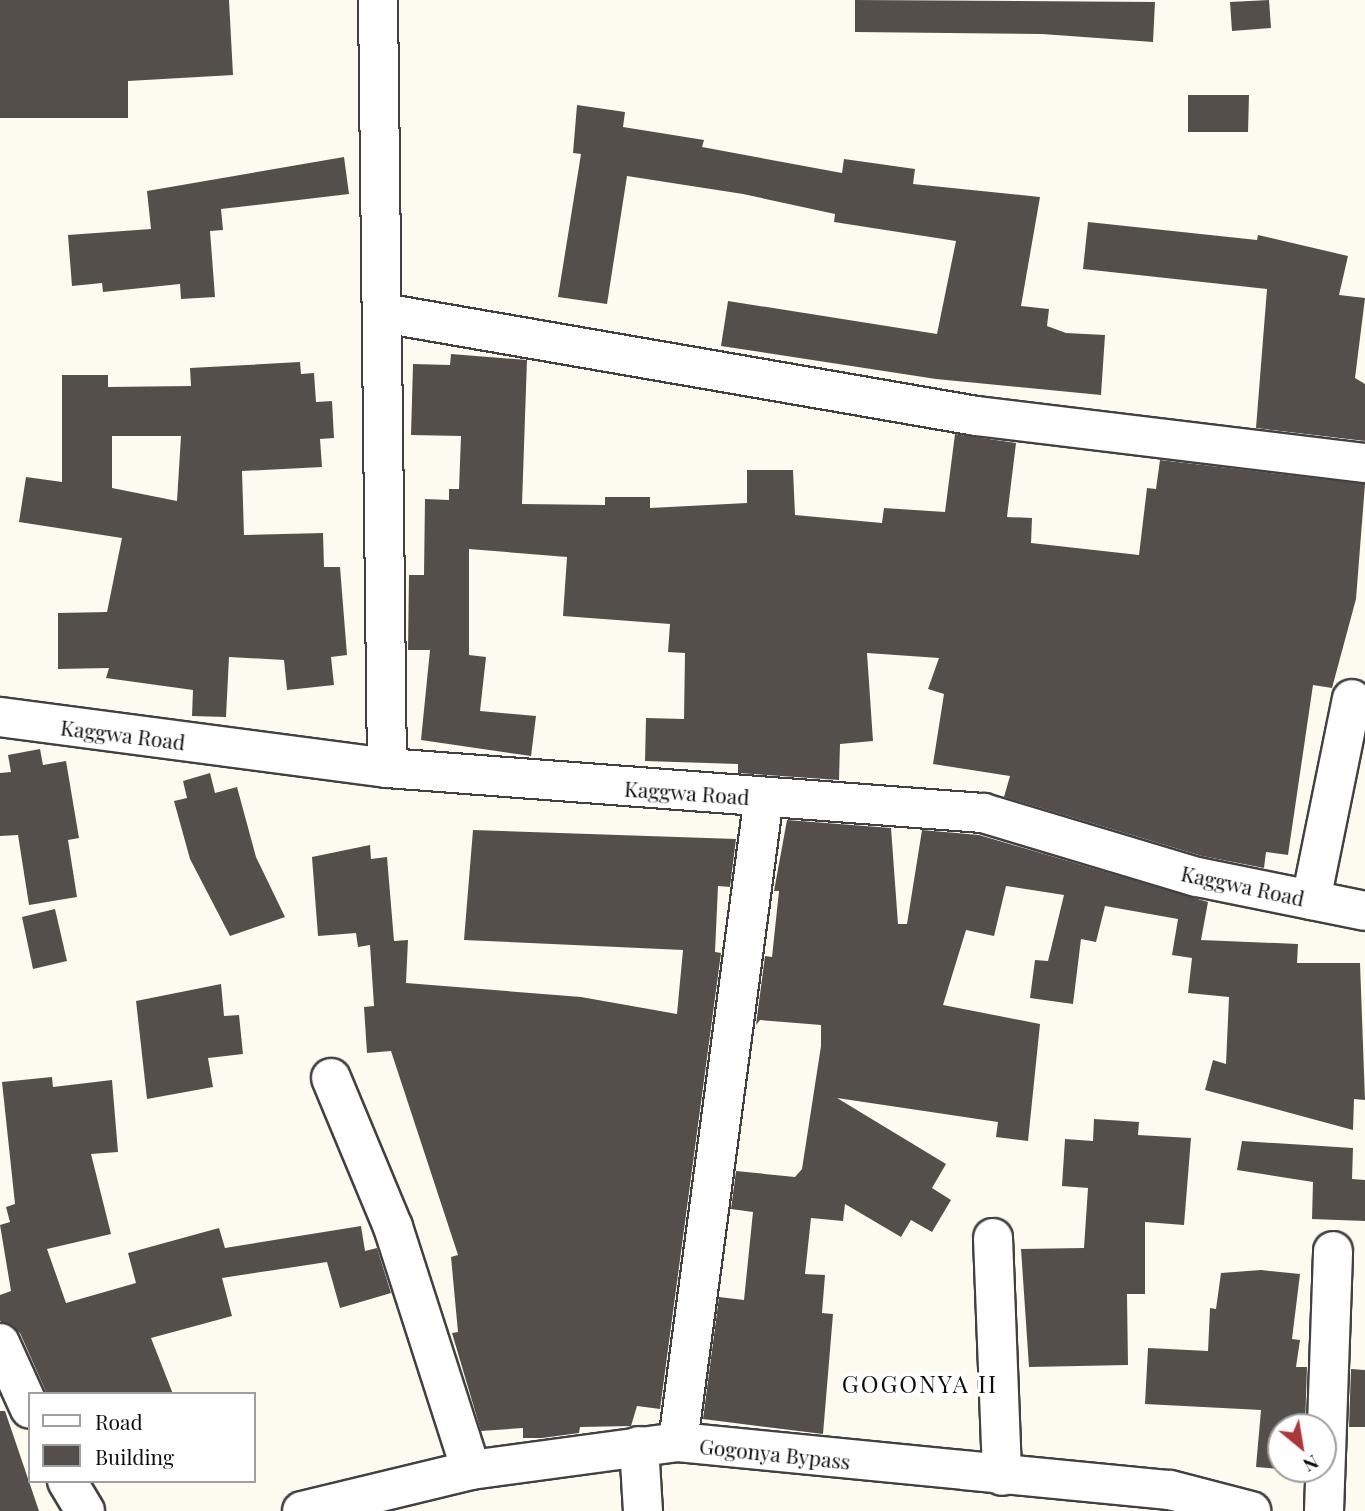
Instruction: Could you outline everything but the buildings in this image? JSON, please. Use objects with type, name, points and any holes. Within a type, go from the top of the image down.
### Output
[{"type":"street","points":[[378,0],[387,768]]},
{"type":"street","points":[[383,313],[976,416],[1365,463]]},
{"type":"street","points":[[1311,900],[1352,699]]},
{"type":"street","name":"Kaggwa Road","points":[[0,718],[387,768],[983,813],[1197,877],[1365,911]]},
{"type":"street","points":[[678,1442],[764,797]]},
{"type":"street","points":[[331,1078],[393,1227],[471,1470]]},
{"type":"street","points":[[993,1238],[1002,1476]]},
{"type":"street","points":[[1324,1511],[1333,1251]]},
{"type":"street","points":[[0,1343],[28,1405]]},
{"type":"street","name":"Gogonya Bypass","points":[[302,1511],[471,1470],[678,1442],[1002,1476],[1170,1490],[1251,1511]]},
{"type":"street","points":[[639,1446],[643,1511]]},
{"type":"street","points":[[68,1483],[85,1511]]},
{"type":"district","name":"GOGONYA II","points":[[920,1384]]}]
